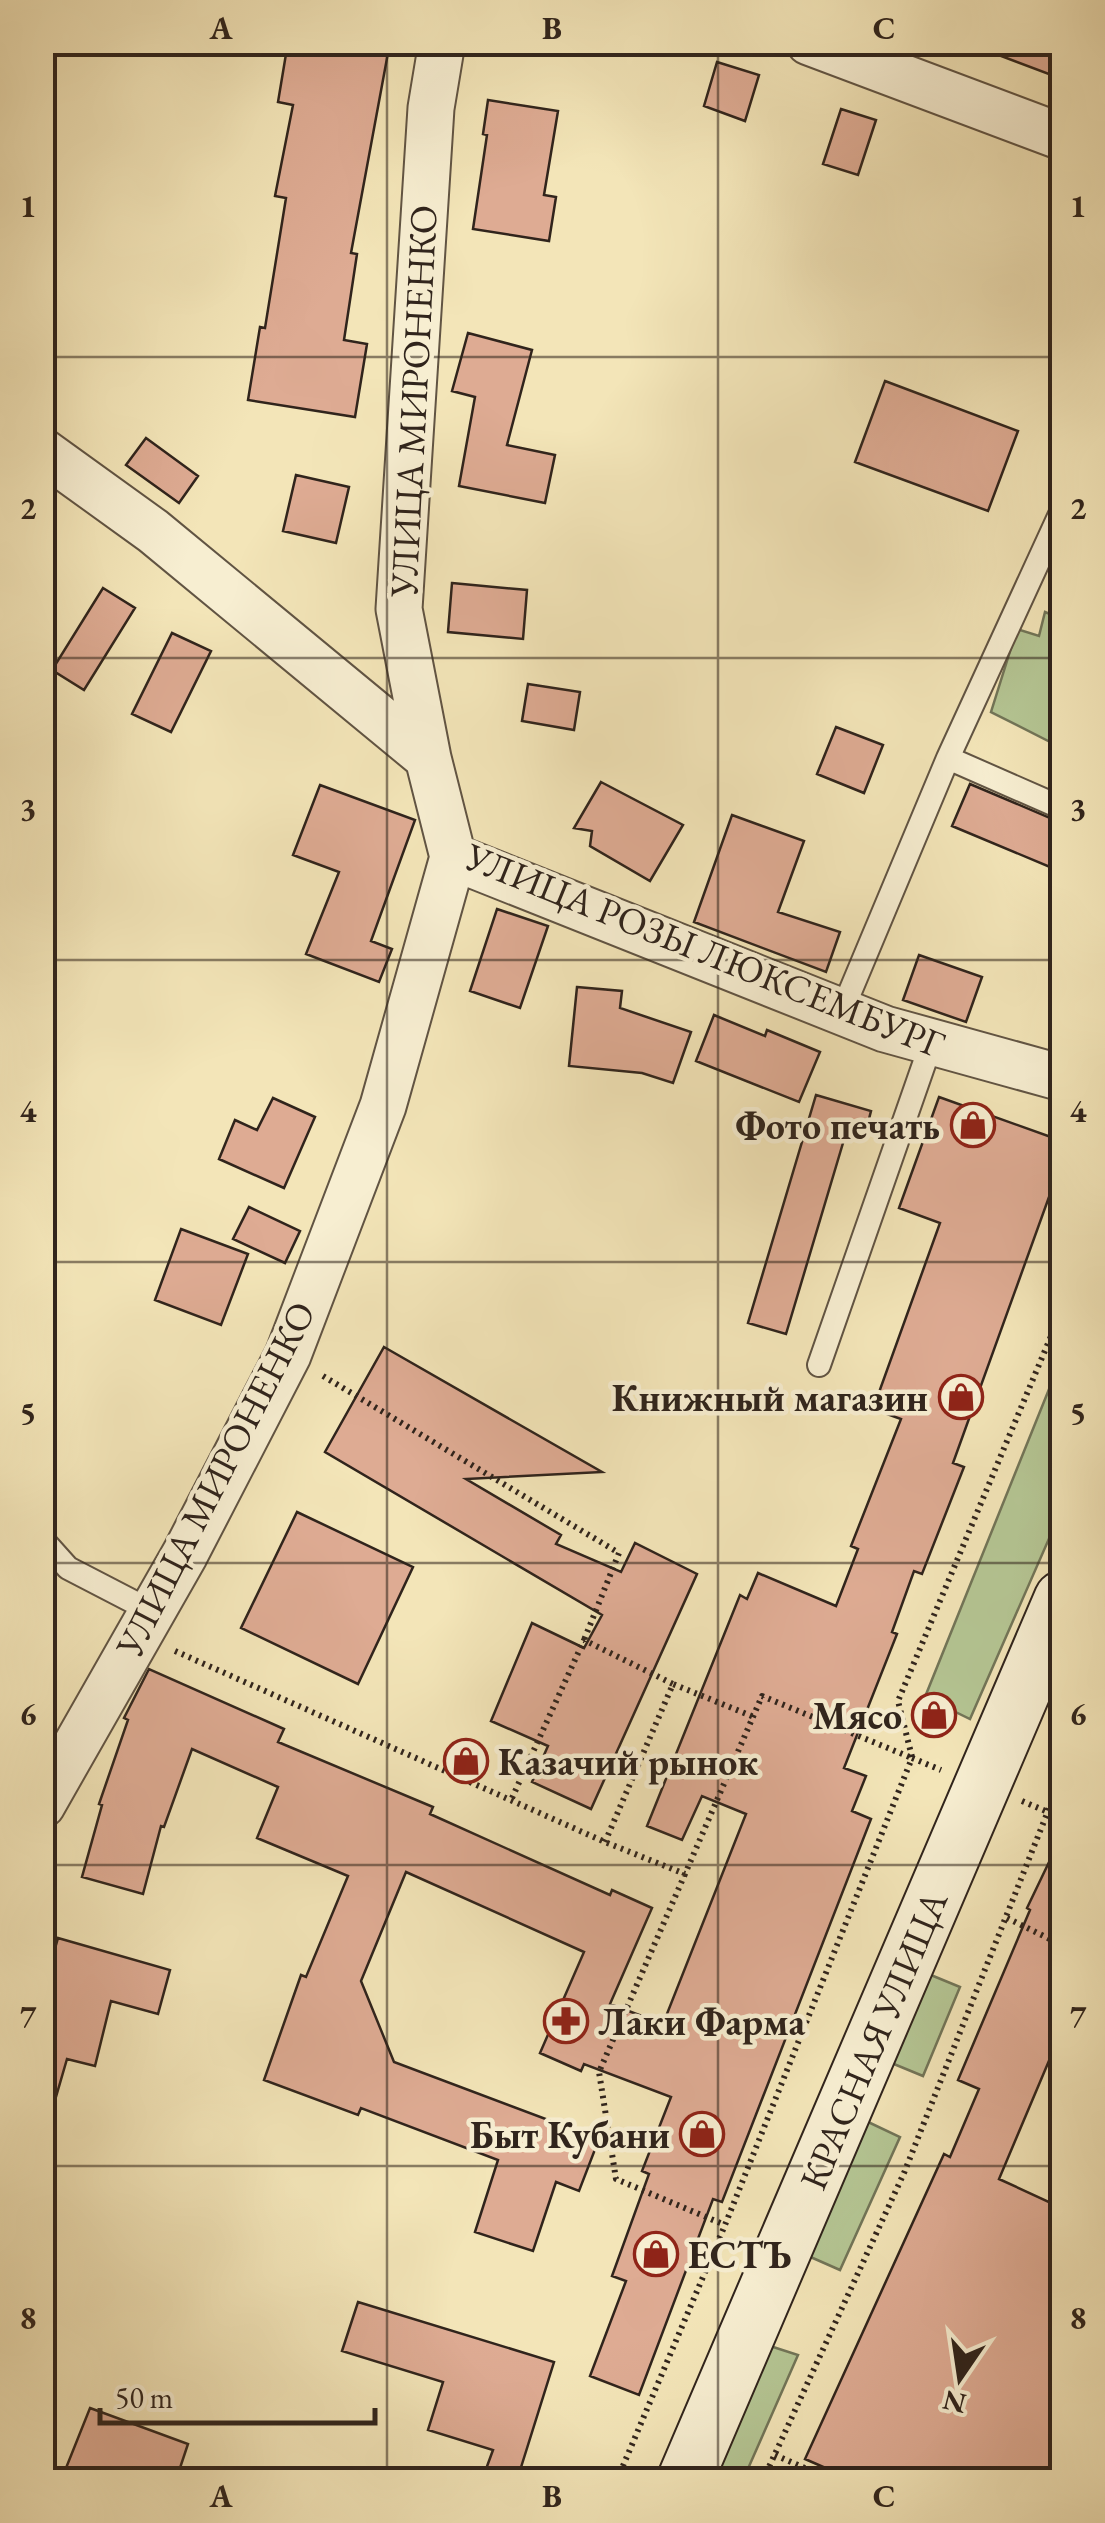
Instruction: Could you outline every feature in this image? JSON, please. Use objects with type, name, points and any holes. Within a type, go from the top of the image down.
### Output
[{"type":"main road","name":"КРАСНАЯ УЛИЦА","points":[[685,2480],[1062,1599]]},
{"type":"street","name":"УЛИЦА МИРОНЕНКО","points":[[428,758],[399,609],[430,108],[442,42]]},
{"type":"street","points":[[825,45],[1062,137]]},
{"type":"street","points":[[42,452],[153,531],[428,758]]},
{"type":"street","name":"УЛИЦА РОЗЫ ЛЮКСЕМБУРГ","points":[[428,758],[453,857],[931,1044],[1062,1078]]},
{"type":"street","name":"УЛИЦА МИРОНЕНКО","points":[[42,1805],[184,1554],[288,1354],[383,1106],[453,857]]},
{"type":"lane","points":[[842,1011],[948,758],[1062,510]]},
{"type":"lane","points":[[948,758],[1062,808]]},
{"type":"lane","points":[[818,1364],[931,1044]]},
{"type":"lane","points":[[42,1539],[68,1568],[144,1623]]},
{"type":"path","points":[[617,2480],[725,2225],[912,1758],[898,1702],[1062,1310]]},
{"type":"path","points":[[288,1354],[619,1553],[512,1798]]},
{"type":"path","points":[[144,1623],[605,1842],[685,1874]]},
{"type":"path","points":[[584,1640],[754,1717]]},
{"type":"path","points":[[605,1842],[674,1684]]},
{"type":"path","points":[[725,2225],[616,2179],[600,2072],[762,1696],[982,1786]]},
{"type":"path","points":[[763,2480],[904,2173],[1062,1776]]},
{"type":"path","points":[[1007,1918],[1062,1945]]},
{"type":"path","points":[[775,2455],[832,2480]]},
{"type":"green space","points":[[1045,612],[1062,619],[1062,748],[991,712],[1017,629],[1039,636]]},
{"type":"green space","points":[[1062,1357],[1062,1509],[970,1719],[925,1697]]},
{"type":"green space","points":[[926,1973],[960,1987],[923,2076],[889,2062]]},
{"type":"green space","points":[[866,2121],[900,2137],[840,2270],[806,2255]]},
{"type":"green space","points":[[767,2345],[798,2355],[743,2480],[709,2480]]},
{"type":"building","points":[[288,42],[390,42],[351,253],[357,254],[344,340],[367,344],[355,417],[248,400],[260,327],[265,328],[286,198],[275,196],[293,105],[278,102]]},
{"type":"building","points":[[1062,42],[1062,79],[972,45]]},
{"type":"building","points":[[717,62],[759,75],[745,121],[704,106]]},
{"type":"building","points":[[488,100],[558,111],[544,195],[556,197],[549,241],[473,229],[487,135],[483,134]]},
{"type":"building","points":[[841,109],[876,120],[858,175],[823,164]]},
{"type":"building","points":[[468,333],[532,350],[507,445],[555,455],[545,503],[459,486],[475,397],[452,391]]},
{"type":"building","points":[[885,381],[1018,431],[988,511],[855,462]]},
{"type":"building","points":[[146,438],[198,476],[179,503],[126,465]]},
{"type":"building","points":[[296,475],[349,487],[336,543],[283,531]]},
{"type":"building","points":[[452,583],[527,590],[523,639],[448,632]]},
{"type":"building","points":[[103,588],[135,608],[84,690],[52,670]]},
{"type":"building","points":[[172,633],[211,651],[171,732],[132,714]]},
{"type":"building","points":[[528,684],[580,692],[574,730],[522,721]]},
{"type":"building","points":[[836,727],[883,745],[864,793],[817,774]]},
{"type":"building","points":[[601,782],[683,825],[650,881],[590,846],[592,831],[574,828]]},
{"type":"building","points":[[970,784],[1062,823],[1062,872],[952,826]]},
{"type":"building","points":[[320,785],[415,820],[371,941],[392,949],[379,982],[306,954],[339,872],[293,855]]},
{"type":"building","points":[[732,815],[804,841],[778,912],[840,932],[826,972],[694,922]]},
{"type":"building","points":[[497,909],[548,926],[520,1008],[470,991]]},
{"type":"building","points":[[919,955],[982,977],[966,1022],[903,1000]]},
{"type":"building","points":[[577,987],[622,991],[620,1008],[691,1032],[673,1083],[642,1073],[569,1066]]},
{"type":"building","points":[[714,1015],[765,1036],[767,1030],[820,1052],[799,1102],[696,1061]]},
{"type":"building","points":[[816,1095],[871,1111],[864,1138],[846,1133],[786,1334],[748,1323]]},
{"type":"building","points":[[939,1097],[1062,1141],[1062,1161],[953,1463],[964,1467],[922,1574],[914,1571],[892,1632],[897,1634],[844,1768],[866,1776],[852,1811],[871,1819],[722,2202],[713,2199],[639,2395],[590,2376],[626,2281],[612,2276],[649,2174],[642,2171],[671,2097],[584,2064],[581,2071],[540,2053],[584,1952],[406,1872],[361,1981],[394,2062],[599,2139],[579,2191],[556,2182],[533,2251],[475,2232],[498,2160],[361,2108],[358,2115],[264,2080],[301,1975],[306,1977],[348,1876],[257,1838],[278,1787],[192,1749],[164,1827],[161,1826],[143,1894],[82,1877],[102,1805],[99,1804],[128,1720],[124,1718],[149,1669],[284,1729],[278,1742],[433,1807],[430,1814],[610,1895],[612,1890],[652,1908],[610,2004],[663,2024],[746,1814],[702,1796],[682,1840],[647,1826],[740,1595],[747,1599],[758,1573],[836,1606],[858,1549],[851,1546],[901,1419],[873,1409],[940,1223],[899,1208]]},
{"type":"building","points":[[273,1098],[315,1117],[284,1188],[219,1159],[235,1120],[257,1130]]},
{"type":"building","points":[[249,1207],[300,1231],[285,1263],[233,1239]]},
{"type":"building","points":[[181,1229],[248,1254],[221,1325],[155,1300]]},
{"type":"building","points":[[384,1347],[602,1472],[466,1479],[561,1535],[556,1544],[621,1572],[635,1543],[697,1574],[591,1809],[532,1782],[548,1746],[491,1721],[532,1623],[584,1648],[602,1615],[325,1452]]},
{"type":"building","points":[[297,1512],[413,1567],[358,1684],[241,1628]]},
{"type":"building","points":[[1062,1835],[1062,2030],[999,2179],[1062,2208],[1062,2480],[853,2480],[805,2459],[944,2154],[950,2157],[979,2089],[958,2080],[1030,1910],[1027,1908]]},
{"type":"building","points":[[58,1938],[170,1970],[158,2014],[111,2001],[95,2066],[67,2059],[51,2114],[42,2112],[42,1994]]},
{"type":"building","points":[[358,2302],[554,2362],[517,2480],[482,2480],[493,2450],[428,2430],[443,2382],[342,2351]]},
{"type":"building","points":[[90,2408],[188,2444],[176,2480],[96,2480],[66,2468]]},
{"type":"place","name":"Фото печать","points":[[973,1125]]},
{"type":"place","name":"Книжный магазин","points":[[961,1397]]},
{"type":"place","name":"Мясо","points":[[934,1715]]},
{"type":"place","name":"Казачий рынок","points":[[466,1761]]},
{"type":"place","name":"Лаки Фарма","points":[[566,2021]]},
{"type":"place","name":"Быт Кубани","points":[[702,2134]]},
{"type":"place","name":"ЕСТЪ","points":[[656,2254]]}]
